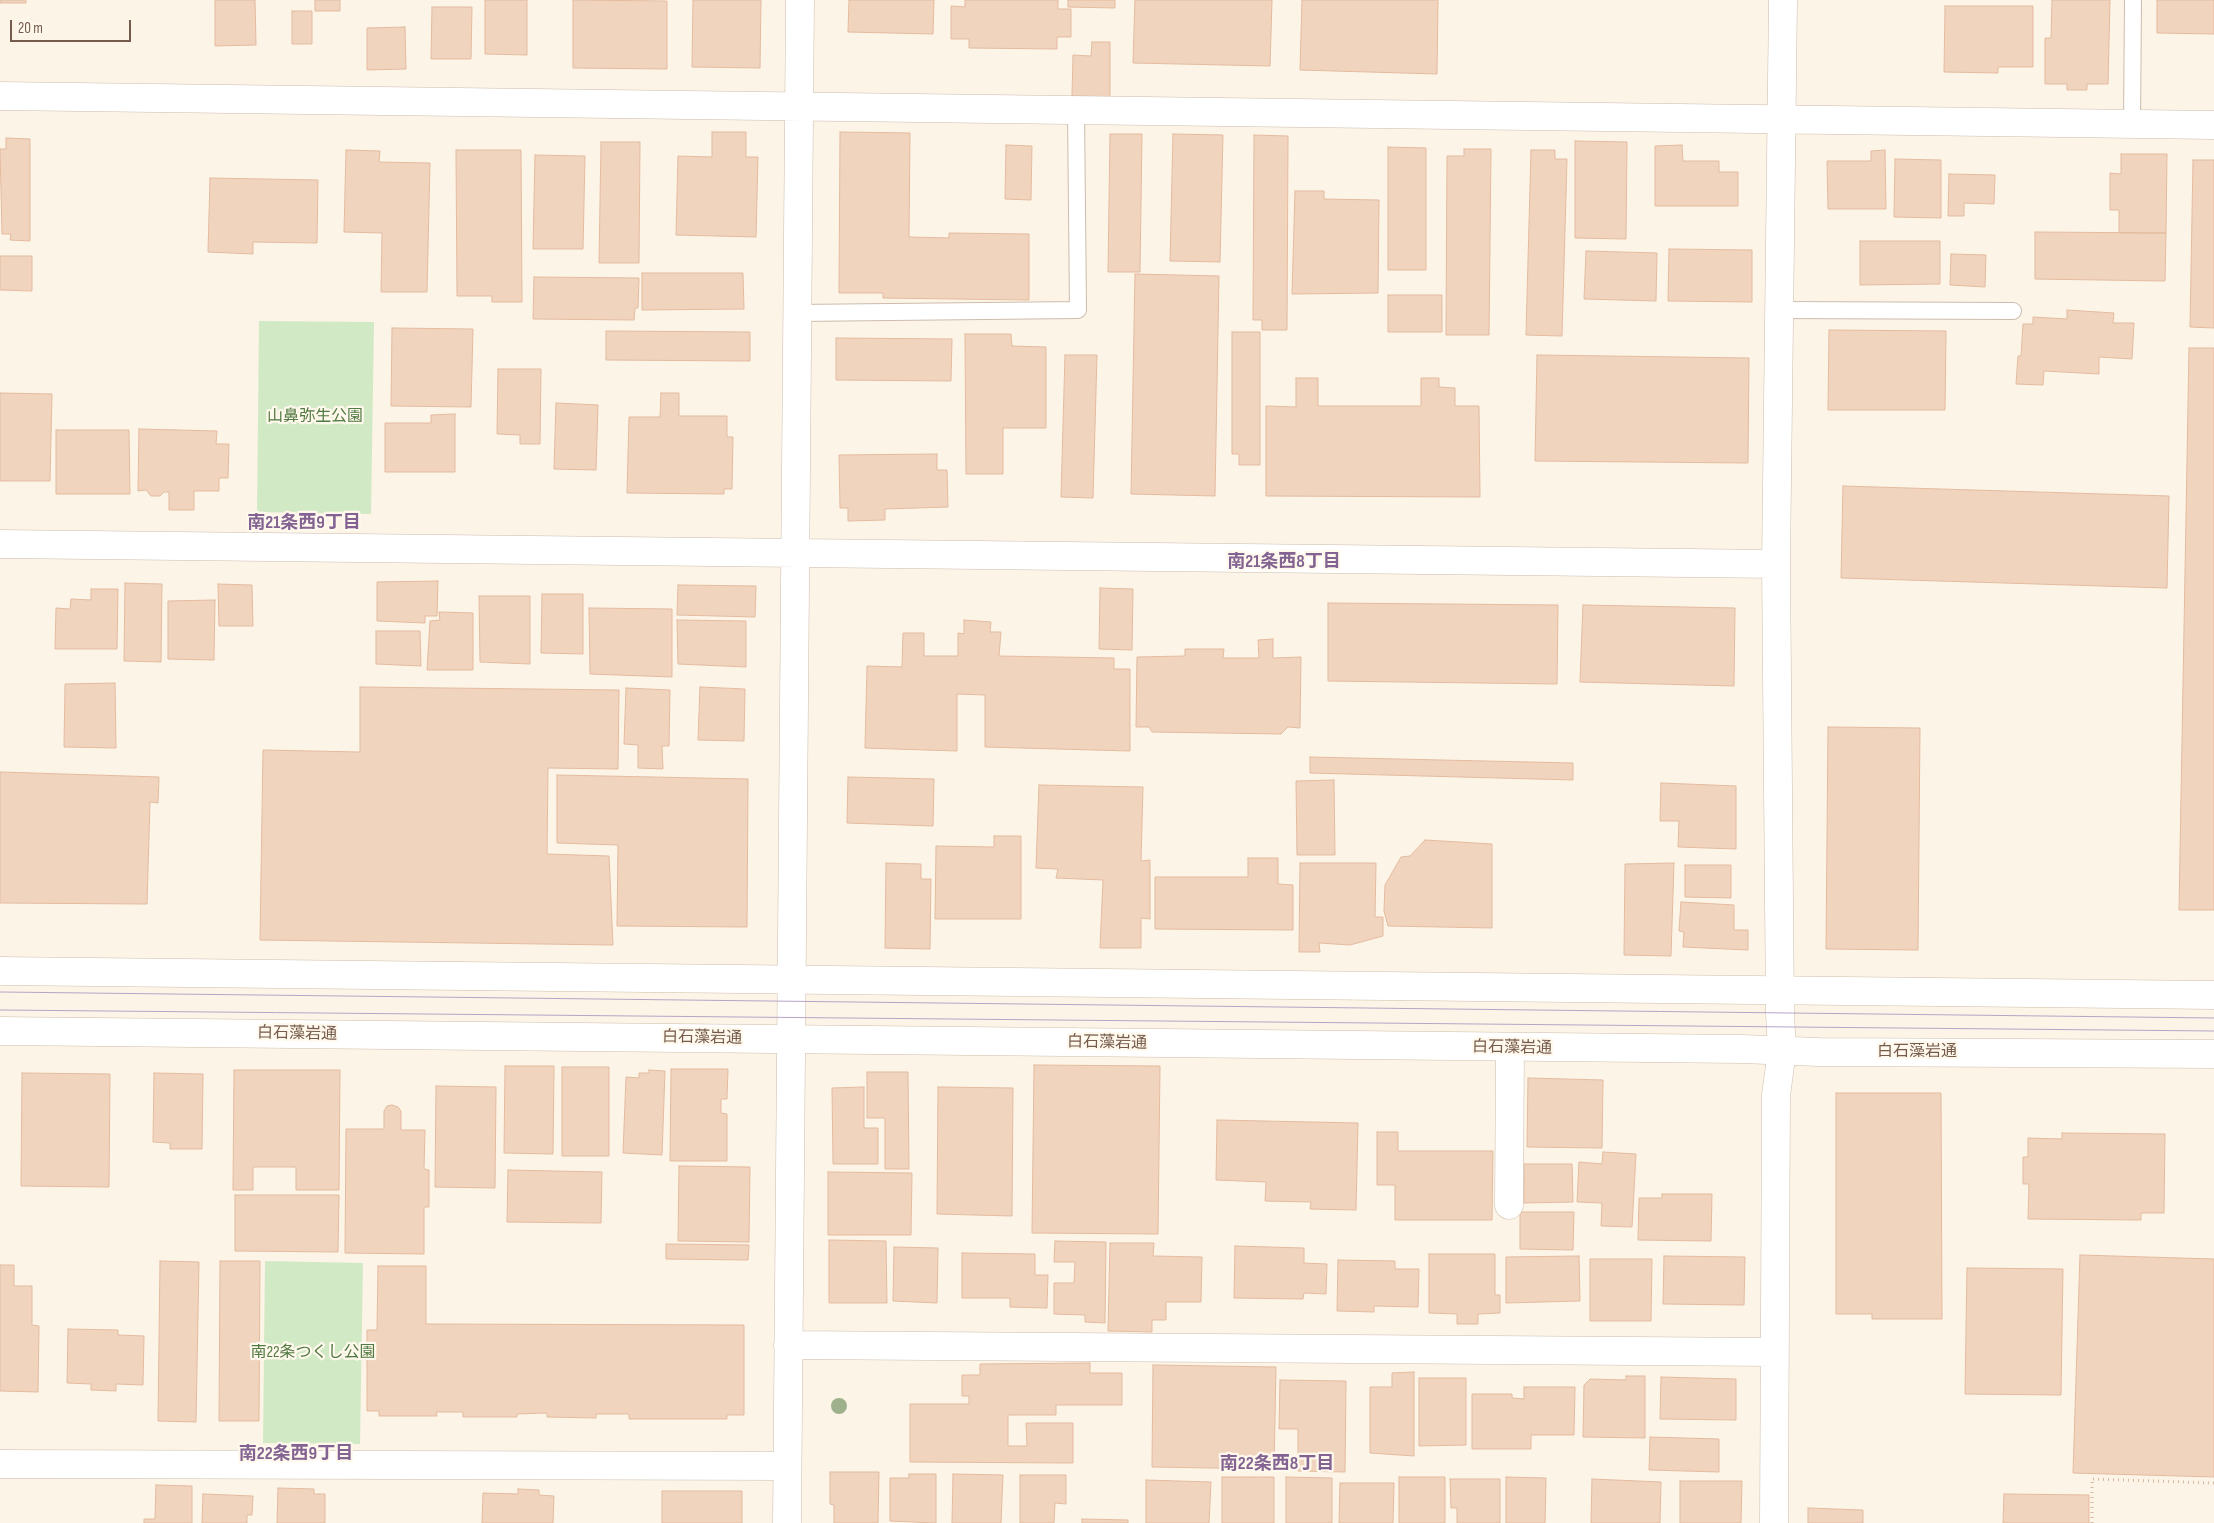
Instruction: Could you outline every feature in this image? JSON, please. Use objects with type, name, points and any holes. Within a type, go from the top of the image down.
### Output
[{"type":"street","points":[[787,1523],[800,0]]},
{"type":"street","points":[[1774,1523],[1776,1095],[1782,1051],[1776,564],[1780,119],[1783,0]]},
{"type":"street","points":[[0,96],[2214,125]]},
{"type":"street","points":[[0,544],[1776,564]]},
{"type":"street","points":[[0,971],[2214,995]]},
{"type":"street","name":"白石藻岩通","points":[[0,1031],[2214,1054]]},
{"type":"street","points":[[1509,1205],[1510,1048]]},
{"type":"street","points":[[788,1345],[1775,1352]]},
{"type":"street","points":[[0,1464],[787,1466]]},
{"type":"lane","points":[[2132,124],[2133,0]]},
{"type":"lane","points":[[797,313],[1078,310],[1076,110]]},
{"type":"lane","points":[[1778,310],[2013,311]]},
{"type":"path","points":[[2092,1523],[2092,1479],[2214,1482]]},
{"type":"green space","name":"山鼻弥生公園","points":[[259,321],[374,322],[371,514],[257,512]]},
{"type":"green space","name":"南22条つくし公園","points":[[265,1261],[363,1263],[360,1444],[263,1443]]},
{"type":"building","points":[[0,0],[26,0],[26,3],[0,3]]},
{"type":"building","points":[[215,0],[255,0],[256,45],[215,46]]},
{"type":"building","points":[[315,0],[340,0],[340,11],[315,11]]},
{"type":"building","points":[[485,0],[527,0],[527,55],[485,54]]},
{"type":"building","points":[[573,0],[667,1],[667,69],[573,68]]},
{"type":"building","points":[[693,0],[761,0],[760,68],[692,67]]},
{"type":"building","points":[[849,0],[934,0],[933,34],[848,32]]},
{"type":"building","points":[[965,0],[1058,0],[1058,9],[1071,9],[1071,37],[1057,37],[1057,49],[969,48],[969,39],[951,39],[951,6],[965,7]]},
{"type":"building","points":[[1068,0],[1115,0],[1115,8],[1068,7]]},
{"type":"building","points":[[1135,0],[1272,0],[1270,66],[1133,63]]},
{"type":"building","points":[[1302,0],[1438,0],[1437,74],[1300,70]]},
{"type":"building","points":[[2052,0],[2110,0],[2108,84],[2087,84],[2087,90],[2067,90],[2067,84],[2045,84],[2045,38],[2051,38]]},
{"type":"building","points":[[2157,0],[2214,0],[2214,34],[2157,33]]},
{"type":"building","points":[[1945,6],[2033,6],[2033,67],[1998,67],[1998,73],[1944,72]]},
{"type":"building","points":[[432,7],[472,7],[471,59],[431,59]]},
{"type":"building","points":[[292,11],[312,11],[312,44],[292,44]]},
{"type":"building","points":[[405,27],[406,69],[367,70],[367,28]]},
{"type":"building","points":[[1092,42],[1110,42],[1110,97],[1072,96],[1073,55],[1091,56]]},
{"type":"building","points":[[712,132],[746,132],[746,157],[758,157],[756,237],[676,235],[678,156],[712,157]]},
{"type":"building","points":[[840,132],[910,133],[909,237],[949,238],[949,233],[1029,234],[1029,300],[883,298],[883,293],[839,293]]},
{"type":"building","points":[[1110,134],[1142,134],[1140,272],[1108,272]]},
{"type":"building","points":[[1173,134],[1223,135],[1220,262],[1170,261]]},
{"type":"building","points":[[1254,135],[1288,136],[1287,330],[1262,330],[1262,320],[1253,320]]},
{"type":"building","points":[[6,138],[30,139],[30,241],[10,240],[11,234],[2,234],[0,149],[6,149]]},
{"type":"building","points":[[1575,141],[1627,142],[1626,239],[1575,238]]},
{"type":"building","points":[[601,142],[640,142],[639,263],[599,263]]},
{"type":"building","points":[[1006,145],[1032,146],[1031,200],[1005,199]]},
{"type":"building","points":[[1682,145],[1683,161],[1719,161],[1719,172],[1738,172],[1738,206],[1655,206],[1655,146]]},
{"type":"building","points":[[1388,147],[1426,148],[1426,270],[1388,270]]},
{"type":"building","points":[[1464,149],[1491,149],[1489,335],[1446,335],[1447,156],[1464,156]]},
{"type":"building","points":[[346,150],[380,151],[379,162],[430,163],[427,292],[381,292],[382,233],[344,232]]},
{"type":"building","points":[[456,150],[521,150],[522,302],[492,302],[492,296],[457,296]]},
{"type":"building","points":[[1531,150],[1555,150],[1555,159],[1567,159],[1562,336],[1526,335]]},
{"type":"building","points":[[1885,150],[1886,209],[1828,209],[1827,161],[1871,161],[1871,151]]},
{"type":"building","points":[[2121,154],[2167,154],[2166,233],[2119,233],[2119,210],[2110,210],[2110,173],[2121,174]]},
{"type":"building","points":[[535,155],[585,156],[583,249],[533,249]]},
{"type":"building","points":[[1895,159],[1941,160],[1941,218],[1894,217]]},
{"type":"building","points":[[2193,160],[2214,160],[2214,328],[2190,327]]},
{"type":"building","points":[[1949,174],[1995,175],[1994,204],[1964,203],[1964,216],[1948,216]]},
{"type":"building","points":[[210,178],[318,180],[317,243],[253,242],[253,254],[208,252]]},
{"type":"building","points":[[1295,191],[1324,191],[1324,199],[1379,200],[1378,293],[1292,294]]},
{"type":"building","points":[[2035,232],[2166,233],[2165,281],[2035,279]]},
{"type":"building","points":[[1860,241],[1940,241],[1940,284],[1860,285]]},
{"type":"building","points":[[1669,249],[1752,250],[1752,302],[1668,301]]},
{"type":"building","points":[[1586,251],[1657,253],[1656,301],[1584,299]]},
{"type":"building","points":[[1951,254],[1986,255],[1985,287],[1950,285]]},
{"type":"building","points":[[0,256],[32,256],[32,291],[0,290]]},
{"type":"building","points":[[642,273],[743,273],[744,309],[642,310]]},
{"type":"building","points":[[1135,274],[1219,276],[1215,496],[1131,494]]},
{"type":"building","points":[[534,277],[639,278],[638,308],[635,308],[634,320],[533,319]]},
{"type":"building","points":[[1388,295],[1442,295],[1442,332],[1388,332]]},
{"type":"building","points":[[2067,310],[2114,313],[2113,323],[2134,323],[2132,359],[2099,357],[2099,374],[2044,371],[2043,385],[2016,384],[2018,356],[2021,356],[2023,324],[2033,324],[2033,317],[2067,319]]},
{"type":"building","points":[[392,328],[473,329],[471,407],[391,406]]},
{"type":"building","points":[[1829,330],[1946,331],[1945,410],[1828,410]]},
{"type":"building","points":[[606,331],[750,332],[750,361],[606,360]]},
{"type":"building","points":[[1232,332],[1260,332],[1260,465],[1239,465],[1239,454],[1232,454]]},
{"type":"building","points":[[965,334],[1011,334],[1012,346],[1046,347],[1046,428],[1003,428],[1003,474],[966,474]]},
{"type":"building","points":[[836,338],[952,339],[951,381],[836,380]]},
{"type":"building","points":[[2189,348],[2214,348],[2214,910],[2179,910]]},
{"type":"building","points":[[1065,355],[1097,355],[1093,498],[1061,497]]},
{"type":"building","points":[[1537,355],[1749,358],[1748,463],[1535,461]]},
{"type":"building","points":[[498,369],[541,369],[540,444],[520,444],[520,435],[497,434]]},
{"type":"building","points":[[1296,378],[1318,378],[1318,406],[1421,406],[1421,378],[1439,378],[1439,387],[1455,388],[1455,406],[1479,406],[1480,497],[1266,496],[1266,406],[1296,407]]},
{"type":"building","points":[[0,393],[52,394],[50,481],[0,481]]},
{"type":"building","points":[[661,393],[679,393],[679,416],[727,416],[727,437],[733,437],[732,489],[724,489],[724,494],[627,493],[629,417],[660,417]]},
{"type":"building","points":[[556,403],[598,405],[596,470],[554,469]]},
{"type":"building","points":[[455,414],[455,472],[385,472],[385,423],[431,423],[431,415]]},
{"type":"building","points":[[139,429],[217,431],[216,444],[229,444],[228,478],[219,478],[219,491],[194,491],[194,510],[169,510],[169,492],[164,492],[160,496],[151,496],[146,490],[138,491]]},
{"type":"building","points":[[56,430],[129,430],[130,494],[56,494]]},
{"type":"building","points":[[937,454],[937,470],[947,470],[948,507],[885,509],[885,520],[848,521],[848,508],[840,508],[839,455]]},
{"type":"building","points":[[1843,486],[2169,496],[2167,588],[1841,578]]},
{"type":"building","points":[[438,581],[437,616],[425,616],[425,623],[377,621],[377,582]]},
{"type":"building","points":[[125,583],[162,584],[161,662],[124,661]]},
{"type":"building","points":[[218,584],[252,585],[253,626],[219,626]]},
{"type":"building","points":[[678,585],[756,586],[755,617],[677,615]]},
{"type":"building","points":[[1100,588],[1133,589],[1132,650],[1099,649]]},
{"type":"building","points":[[91,589],[118,589],[117,649],[55,649],[56,608],[70,609],[71,599],[91,600]]},
{"type":"building","points":[[542,594],[583,594],[583,654],[541,653]]},
{"type":"building","points":[[479,596],[530,596],[530,664],[480,662]]},
{"type":"building","points":[[215,600],[214,660],[168,659],[168,601]]},
{"type":"building","points":[[1328,603],[1558,605],[1557,684],[1328,681]]},
{"type":"building","points":[[1583,605],[1735,608],[1734,686],[1580,682]]},
{"type":"building","points":[[589,608],[672,609],[672,677],[590,674]]},
{"type":"building","points":[[439,612],[473,613],[473,670],[427,670],[430,621],[440,620]]},
{"type":"building","points":[[677,620],[746,621],[746,667],[678,664]]},
{"type":"building","points":[[964,620],[991,622],[990,632],[1001,632],[999,656],[1114,658],[1114,669],[1130,669],[1130,751],[985,747],[985,695],[957,694],[957,751],[865,748],[867,666],[902,667],[903,633],[924,633],[924,656],[958,656],[958,633],[964,634]]},
{"type":"building","points":[[376,631],[420,631],[421,666],[376,664]]},
{"type":"building","points":[[1273,639],[1273,658],[1301,657],[1300,728],[1288,727],[1281,734],[1152,732],[1149,727],[1136,727],[1137,657],[1185,656],[1185,649],[1224,649],[1223,658],[1259,658],[1258,640]]},
{"type":"building","points":[[115,683],[116,748],[64,747],[65,684]]},
{"type":"building","points":[[360,687],[619,690],[618,769],[548,768],[547,854],[609,856],[613,945],[260,940],[263,750],[360,752]]},
{"type":"building","points":[[700,687],[745,689],[744,741],[698,740]]},
{"type":"building","points":[[626,688],[670,690],[669,746],[662,746],[663,769],[638,768],[638,745],[624,744]]},
{"type":"building","points":[[1828,727],[1920,728],[1918,950],[1826,949]]},
{"type":"building","points":[[1310,757],[1573,763],[1573,780],[1310,773]]},
{"type":"building","points":[[0,772],[159,777],[158,803],[150,802],[147,904],[0,903]]},
{"type":"building","points":[[557,775],[748,779],[747,927],[617,926],[618,845],[557,843]]},
{"type":"building","points":[[848,777],[934,779],[933,826],[847,823]]},
{"type":"building","points":[[1334,780],[1335,855],[1297,855],[1296,781]]},
{"type":"building","points":[[1661,783],[1736,786],[1736,849],[1678,847],[1679,821],[1660,821]]},
{"type":"building","points":[[1039,785],[1143,787],[1141,861],[1150,860],[1150,919],[1141,918],[1141,948],[1100,948],[1103,880],[1056,878],[1058,869],[1036,868]]},
{"type":"building","points":[[994,836],[1021,836],[1021,919],[935,919],[936,846],[994,847]]},
{"type":"building","points":[[1425,840],[1492,844],[1492,928],[1388,926],[1384,911],[1385,885],[1401,857],[1410,856]]},
{"type":"building","points":[[1248,858],[1278,858],[1278,884],[1293,885],[1293,930],[1155,929],[1155,877],[1248,877]]},
{"type":"building","points":[[886,863],[921,864],[921,879],[931,879],[930,949],[885,948]]},
{"type":"building","points":[[1300,863],[1376,863],[1375,917],[1383,917],[1383,936],[1350,945],[1319,943],[1320,952],[1299,952]]},
{"type":"building","points":[[1674,863],[1671,956],[1624,955],[1625,864]]},
{"type":"building","points":[[1685,865],[1731,865],[1731,898],[1685,897]]},
{"type":"building","points":[[1681,902],[1734,905],[1734,930],[1748,930],[1748,950],[1683,947],[1684,932],[1679,931]]},
{"type":"building","points":[[1034,1065],[1160,1066],[1158,1234],[1032,1233]]},
{"type":"building","points":[[505,1066],[554,1066],[553,1154],[504,1153]]},
{"type":"building","points":[[562,1067],[609,1067],[609,1156],[562,1156]]},
{"type":"building","points":[[671,1069],[728,1069],[727,1099],[721,1099],[721,1113],[727,1114],[727,1161],[670,1161]]},
{"type":"building","points":[[234,1070],[340,1070],[339,1190],[296,1190],[296,1167],[253,1167],[253,1190],[233,1190]]},
{"type":"building","points":[[649,1070],[665,1071],[662,1155],[623,1153],[626,1077],[639,1078],[639,1073],[649,1073]]},
{"type":"building","points":[[867,1072],[908,1072],[909,1169],[885,1169],[885,1118],[867,1118]]},
{"type":"building","points":[[22,1073],[110,1074],[109,1187],[21,1186]]},
{"type":"building","points":[[154,1073],[203,1074],[202,1149],[170,1149],[170,1143],[153,1142]]},
{"type":"building","points":[[1528,1078],[1603,1080],[1602,1148],[1527,1147]]},
{"type":"building","points":[[436,1086],[496,1087],[495,1188],[435,1187]]},
{"type":"building","points":[[864,1087],[864,1128],[878,1128],[878,1164],[833,1164],[832,1088]]},
{"type":"building","points":[[938,1087],[1013,1088],[1012,1216],[937,1214]]},
{"type":"building","points":[[1836,1093],[1941,1093],[1942,1319],[1872,1319],[1872,1314],[1836,1314]]},
{"type":"building","points":[[387,1106],[398,1107],[401,1111],[401,1130],[425,1130],[424,1169],[429,1170],[429,1207],[424,1207],[424,1254],[345,1253],[346,1129],[384,1129],[384,1111]]},
{"type":"building","points":[[1217,1120],[1358,1123],[1356,1210],[1310,1209],[1311,1202],[1265,1201],[1266,1182],[1216,1180]]},
{"type":"building","points":[[1377,1132],[1398,1132],[1398,1151],[1493,1151],[1492,1220],[1395,1220],[1395,1185],[1377,1185]]},
{"type":"building","points":[[2062,1133],[2165,1134],[2164,1213],[2141,1213],[2141,1220],[2028,1219],[2029,1184],[2023,1184],[2023,1157],[2028,1157],[2028,1138],[2062,1139]]},
{"type":"building","points":[[1603,1152],[1636,1154],[1632,1227],[1601,1226],[1602,1203],[1577,1202],[1579,1162],[1602,1164]]},
{"type":"building","points":[[1524,1164],[1572,1164],[1573,1202],[1524,1203]]},
{"type":"building","points":[[679,1166],[750,1167],[749,1242],[678,1241]]},
{"type":"building","points":[[508,1170],[602,1172],[601,1223],[507,1222]]},
{"type":"building","points":[[828,1172],[912,1173],[911,1235],[828,1235]]},
{"type":"building","points":[[1662,1194],[1712,1194],[1711,1241],[1638,1240],[1639,1198],[1662,1198]]},
{"type":"building","points":[[235,1195],[339,1195],[338,1252],[235,1251]]},
{"type":"building","points":[[1520,1212],[1574,1212],[1573,1250],[1520,1249]]},
{"type":"building","points":[[829,1240],[886,1241],[887,1303],[829,1303]]},
{"type":"building","points":[[1055,1241],[1106,1242],[1105,1323],[1085,1322],[1085,1315],[1054,1314],[1054,1283],[1074,1283],[1075,1262],[1054,1262]]},
{"type":"building","points":[[1110,1243],[1154,1243],[1153,1256],[1202,1257],[1201,1302],[1166,1302],[1166,1320],[1152,1320],[1152,1332],[1108,1331]]},
{"type":"building","points":[[666,1244],[749,1245],[748,1260],[666,1259]]},
{"type":"building","points":[[1235,1246],[1304,1248],[1304,1263],[1327,1264],[1326,1294],[1304,1293],[1303,1299],[1234,1298]]},
{"type":"building","points":[[894,1247],[938,1248],[937,1303],[893,1301]]},
{"type":"building","points":[[962,1253],[1035,1254],[1035,1275],[1048,1275],[1047,1308],[1010,1307],[1010,1298],[962,1298]]},
{"type":"building","points":[[1429,1254],[1495,1254],[1495,1295],[1500,1295],[1500,1313],[1478,1314],[1478,1324],[1457,1324],[1457,1314],[1429,1313]]},
{"type":"building","points":[[2080,1255],[2214,1259],[2214,1477],[2073,1473]]},
{"type":"building","points":[[1579,1256],[1580,1301],[1506,1303],[1506,1257]]},
{"type":"building","points":[[1664,1256],[1745,1257],[1744,1305],[1663,1304]]},
{"type":"building","points":[[1590,1259],[1652,1259],[1651,1321],[1590,1321]]},
{"type":"building","points":[[1338,1260],[1395,1261],[1395,1269],[1419,1269],[1418,1307],[1374,1306],[1374,1312],[1337,1311]]},
{"type":"building","points":[[160,1261],[199,1262],[196,1422],[158,1421]]},
{"type":"building","points":[[220,1261],[260,1261],[259,1421],[219,1421]]},
{"type":"building","points":[[0,1265],[14,1265],[14,1286],[32,1286],[32,1325],[39,1326],[38,1392],[0,1391]]},
{"type":"building","points":[[378,1266],[426,1266],[426,1324],[744,1325],[744,1415],[727,1415],[727,1419],[629,1419],[629,1414],[596,1414],[596,1418],[547,1417],[547,1413],[517,1414],[517,1417],[463,1417],[463,1412],[436,1412],[437,1416],[379,1416],[379,1411],[367,1411],[367,1330],[377,1330]]},
{"type":"building","points":[[1967,1268],[2063,1269],[2061,1395],[1965,1394]]},
{"type":"building","points":[[68,1329],[118,1330],[118,1335],[144,1336],[143,1385],[116,1384],[116,1391],[91,1390],[91,1384],[67,1383]]},
{"type":"building","points":[[1090,1363],[1090,1373],[1122,1373],[1122,1405],[1056,1405],[1056,1415],[1008,1415],[1008,1446],[1027,1446],[1026,1423],[1073,1423],[1073,1463],[910,1462],[910,1404],[969,1404],[969,1396],[962,1396],[962,1375],[980,1375],[980,1364]]},
{"type":"building","points":[[1153,1365],[1276,1367],[1274,1469],[1152,1467]]},
{"type":"building","points":[[1414,1372],[1414,1456],[1370,1453],[1370,1387],[1392,1387],[1392,1373]]},
{"type":"building","points":[[1626,1376],[1645,1376],[1645,1438],[1583,1437],[1584,1385],[1590,1379],[1626,1380]]},
{"type":"building","points":[[1661,1377],[1736,1379],[1736,1420],[1660,1419]]},
{"type":"building","points":[[1419,1378],[1466,1378],[1466,1445],[1419,1446]]},
{"type":"building","points":[[1280,1380],[1346,1381],[1345,1472],[1298,1471],[1298,1429],[1279,1429]]},
{"type":"building","points":[[1524,1387],[1575,1387],[1574,1435],[1531,1435],[1531,1449],[1472,1449],[1472,1394],[1512,1394],[1512,1398],[1524,1399]]},
{"type":"building","points":[[1650,1437],[1719,1439],[1719,1472],[1649,1470]]},
{"type":"building","points":[[830,1472],[879,1472],[878,1523],[834,1523],[834,1505],[830,1504]]},
{"type":"building","points":[[909,1474],[936,1474],[936,1523],[890,1521],[890,1478],[909,1478]]},
{"type":"building","points":[[953,1474],[1003,1475],[1001,1523],[952,1523]]},
{"type":"building","points":[[1020,1475],[1066,1475],[1066,1504],[1055,1503],[1054,1523],[1020,1523]]},
{"type":"building","points":[[1222,1477],[1274,1477],[1274,1523],[1222,1523]]},
{"type":"building","points":[[1286,1477],[1332,1478],[1332,1523],[1286,1523]]},
{"type":"building","points":[[1399,1477],[1445,1477],[1445,1523],[1399,1523]]},
{"type":"building","points":[[1506,1477],[1546,1478],[1545,1523],[1506,1523]]},
{"type":"building","points":[[1450,1479],[1500,1479],[1500,1523],[1457,1523],[1457,1508],[1451,1508]]},
{"type":"building","points":[[1592,1479],[1661,1482],[1660,1523],[1591,1523]]},
{"type":"building","points":[[1146,1480],[1211,1482],[1209,1523],[1146,1523]]},
{"type":"building","points":[[1680,1481],[1742,1481],[1741,1523],[1680,1523]]},
{"type":"building","points":[[1340,1483],[1394,1483],[1393,1523],[1339,1523]]},
{"type":"building","points":[[156,1485],[192,1486],[192,1523],[144,1523],[144,1519],[155,1519]]},
{"type":"building","points":[[278,1488],[314,1489],[314,1494],[325,1494],[325,1523],[277,1523]]},
{"type":"building","points":[[518,1489],[539,1490],[539,1495],[554,1496],[553,1523],[482,1523],[483,1493],[518,1494]]},
{"type":"building","points":[[662,1491],[742,1491],[742,1523],[662,1523]]},
{"type":"building","points":[[203,1494],[253,1496],[252,1515],[247,1515],[247,1523],[202,1523]]},
{"type":"building","points":[[2004,1494],[2089,1495],[2089,1523],[2003,1523]]},
{"type":"building","points":[[1808,1508],[1863,1510],[1863,1523],[1808,1523]]},
{"type":"building","points":[[1082,1519],[1128,1520],[1128,1523],[1082,1523]]},
{"type":"tram line","points":[[0,992],[2214,1018]]},
{"type":"tram line","points":[[0,1010],[2214,1031]]},
{"type":"district","name":"南21条西9丁目","points":[[304,523]]},
{"type":"district","name":"南21条西8丁目","points":[[1284,562]]},
{"type":"district","name":"南22条西9丁目","points":[[296,1454]]},
{"type":"district","name":"南22条西8丁目","points":[[1277,1464]]}]
